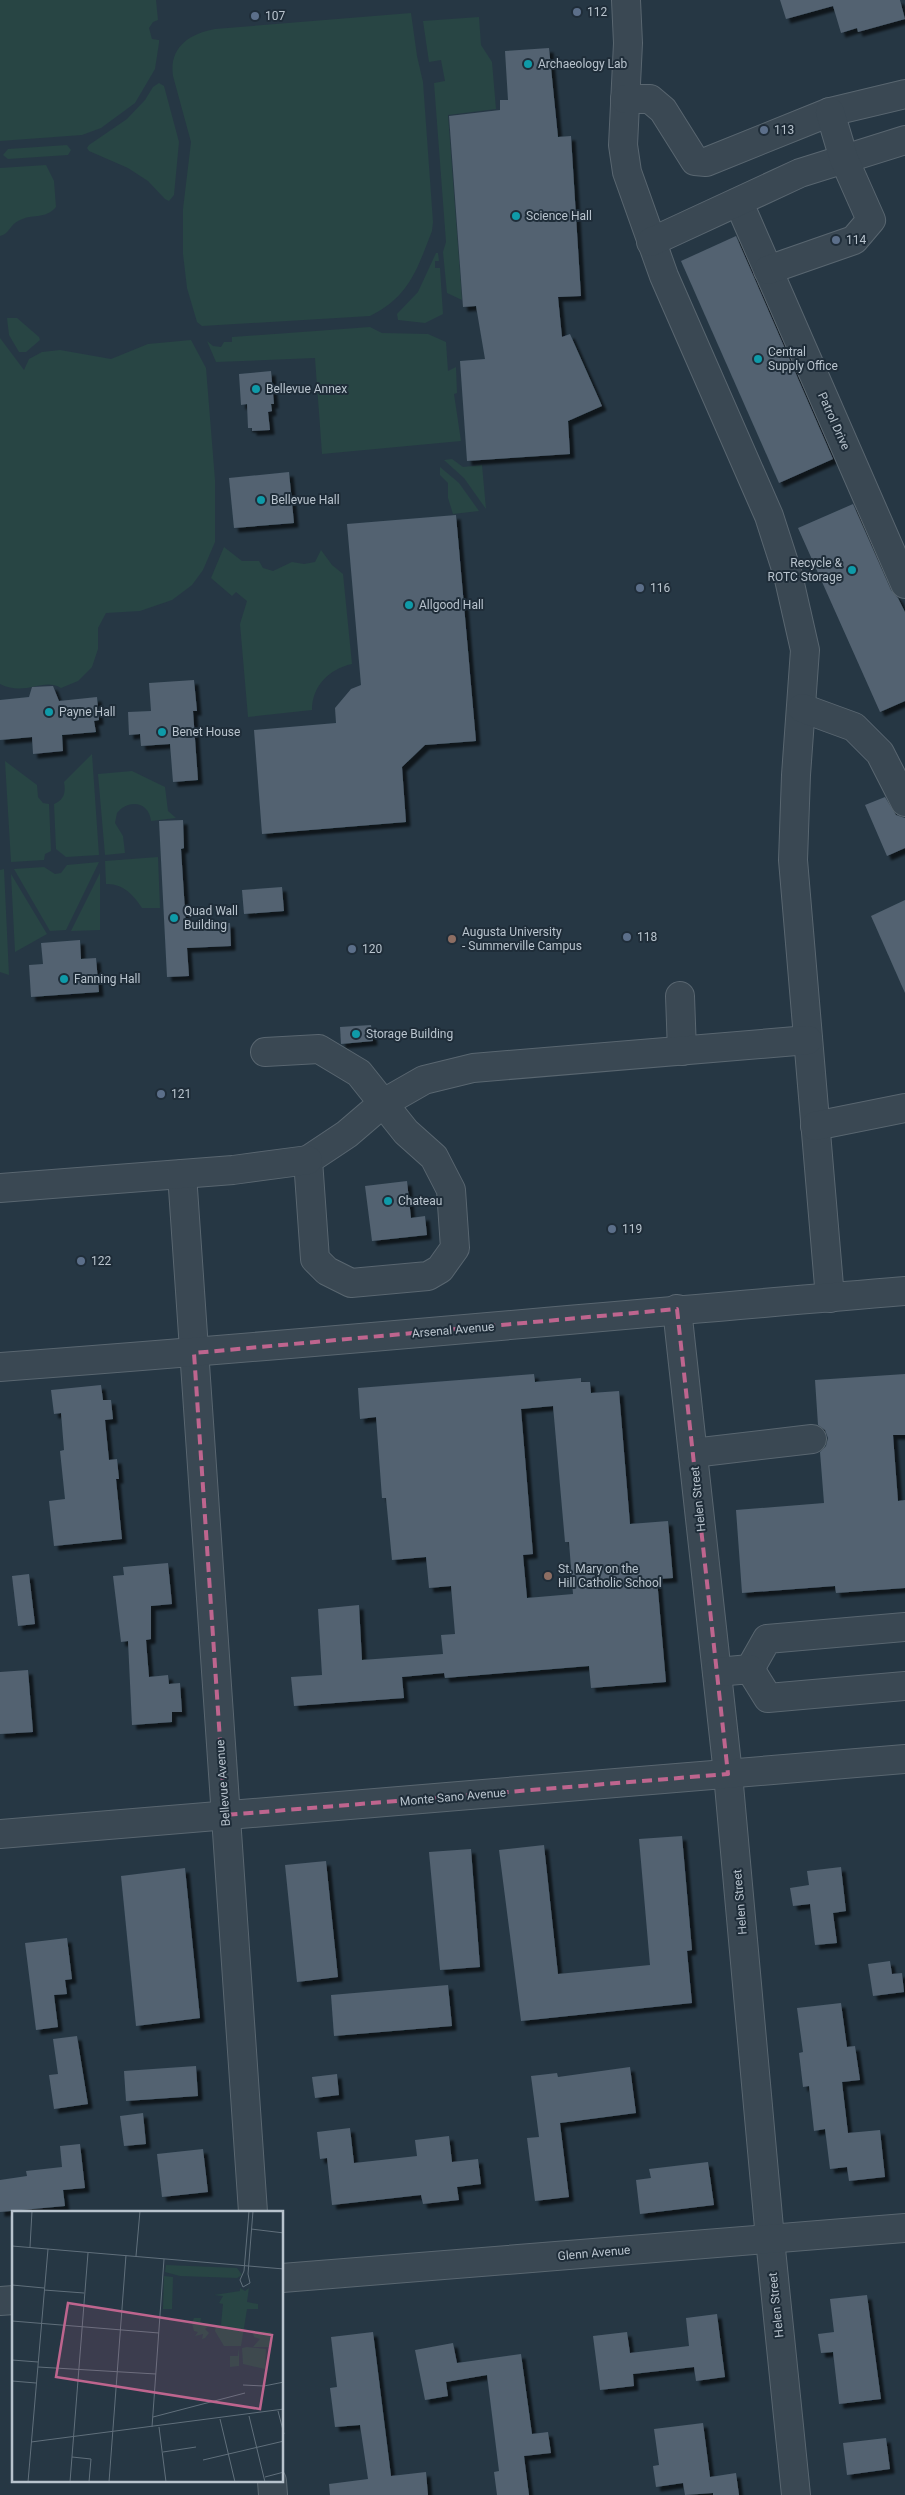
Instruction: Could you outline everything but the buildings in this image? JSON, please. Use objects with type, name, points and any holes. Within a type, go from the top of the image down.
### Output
[{"type":"street","points":[[626,0],[628,43],[624,158],[664,276],[769,516],[788,575],[805,650],[796,775],[793,860],[830,1298]]},
{"type":"street","points":[[625,99],[650,99],[663,110],[695,161],[706,162],[830,112],[905,94]]},
{"type":"street","points":[[768,270],[854,240],[871,220],[844,159],[830,112]]},
{"type":"street","points":[[651,242],[739,203],[800,173],[905,140]]},
{"type":"street","name":"Patrol Drive","points":[[739,203],[905,584]]},
{"type":"street","points":[[802,708],[854,728],[880,753],[905,802]]},
{"type":"street","points":[[680,996],[682,1051]]},
{"type":"street","points":[[0,1188],[182,1174],[269,1166],[308,1160],[347,1134],[382,1104],[424,1080],[473,1068],[808,1040]]},
{"type":"street","points":[[265,1052],[319,1048],[359,1073],[406,1132],[434,1157],[451,1190],[455,1248],[440,1269],[428,1276],[351,1283],[326,1271],[315,1258],[308,1160]]},
{"type":"street","points":[[815,1126],[905,1108]]},
{"type":"street","name":"Bellevue Avenue","points":[[182,1174],[253,2211]]},
{"type":"street","name":"Arsenal Avenue","points":[[0,1367],[194,1353],[677,1309],[905,1291]]},
{"type":"street","name":"Helen Street","points":[[677,1309],[728,1774],[770,2239],[796,2495]]},
{"type":"street","points":[[693,1453],[812,1439]]},
{"type":"street","points":[[750,1670],[767,1639],[905,1627]]},
{"type":"street","points":[[717,1672],[750,1670]]},
{"type":"street","points":[[750,1670],[768,1698],[905,1686]]},
{"type":"street","name":"Monte Sano Avenue","points":[[0,1834],[905,1759]]},
{"type":"street","name":"Glenn Avenue","points":[[284,2278],[905,2228]]},
{"type":"street","points":[[272,2482],[273,2495]]},
{"type":"highlighted area","points":[[677,1309],[728,1774],[225,1815],[194,1353]]},
{"type":"green space","points":[[0,0],[156,0],[158,20],[153,22],[149,28],[152,39],[159,40],[155,69],[135,103],[101,128],[82,135],[0,141]]},
{"type":"green space","points":[[411,13],[423,82],[433,222],[427,245],[410,280],[394,300],[370,316],[202,326],[197,322],[187,288],[183,254],[183,209],[191,142],[173,76],[174,57],[178,50],[189,38],[215,29]]},
{"type":"green space","points":[[479,17],[481,45],[492,62],[496,109],[448,115],[462,300],[447,293],[443,252],[446,242],[434,83],[445,81],[441,60],[429,62],[423,21]]},
{"type":"green space","points":[[159,83],[164,86],[179,142],[174,195],[169,201],[148,181],[128,168],[89,151],[87,148],[127,119],[145,100],[153,87]]},
{"type":"green space","points":[[67,145],[71,150],[68,155],[8,159],[3,155],[8,149]]},
{"type":"green space","points":[[46,165],[54,181],[56,207],[47,214],[28,217],[18,221],[0,236],[0,168]]},
{"type":"green space","points":[[436,253],[438,253],[439,261],[435,261],[435,268],[440,268],[443,314],[425,323],[398,320],[397,314],[418,292]]},
{"type":"green space","points":[[7,318],[17,318],[40,340],[26,352],[19,352],[9,335]]},
{"type":"green space","points":[[370,327],[382,333],[428,334],[446,342],[448,371],[456,367],[457,393],[454,394],[461,441],[322,454],[315,358],[216,362],[207,341],[213,346],[221,347],[224,342],[232,342],[232,337]]},
{"type":"green space","points":[[0,338],[24,370],[29,359],[42,352],[60,350],[111,359],[148,344],[191,340],[206,368],[215,480],[215,542],[203,570],[192,585],[172,600],[140,611],[106,613],[98,628],[98,649],[92,667],[78,681],[61,688],[48,685],[18,689],[0,684]]},
{"type":"green space","points":[[452,459],[463,467],[482,465],[486,509],[464,478],[444,460]]},
{"type":"green space","points":[[440,467],[459,483],[479,511],[453,514],[448,498],[448,483],[440,475]]},
{"type":"green space","points":[[224,547],[242,561],[259,561],[263,568],[273,571],[292,562],[304,564],[315,562],[321,550],[332,565],[343,574],[352,664],[336,670],[323,680],[315,693],[312,710],[248,717],[240,624],[247,601],[236,592],[232,596],[211,578]]},
{"type":"green space","points":[[92,754],[99,855],[66,857],[56,849],[54,804],[64,796],[64,782]]},
{"type":"green space","points":[[5,761],[37,785],[38,797],[43,803],[49,804],[51,851],[45,854],[44,860],[11,862]]},
{"type":"green space","points":[[132,771],[165,787],[168,811],[176,818],[151,821],[146,809],[142,806],[132,804],[127,806],[117,813],[115,823],[123,836],[125,853],[105,855],[98,774]]},
{"type":"green space","points":[[158,857],[160,908],[142,908],[127,891],[112,884],[106,884],[105,861]]},
{"type":"green space","points":[[99,862],[66,930],[50,931],[14,869],[44,867],[55,874],[61,873],[67,865]]},
{"type":"green space","points":[[4,869],[9,975],[0,972],[0,870]]},
{"type":"green space","points":[[100,873],[100,930],[71,931]]},
{"type":"green space","points":[[11,874],[47,934],[15,952]]},
{"type":"place","name":"112","points":[[577,12]]},
{"type":"place","name":"107","points":[[255,16]]},
{"type":"place","name":"Archaeology Lab","points":[[528,64]]},
{"type":"place","name":"113","points":[[764,130]]},
{"type":"place","name":"Science Hall","points":[[516,216]]},
{"type":"place","name":"114","points":[[836,240]]},
{"type":"place","name":"Central Supply Office","points":[[758,359]]},
{"type":"place","name":"Bellevue Annex","points":[[256,389]]},
{"type":"place","name":"Bellevue Hall","points":[[261,500]]},
{"type":"place","name":"Recycle & ROTC Storage","points":[[852,570]]},
{"type":"place","name":"116","points":[[640,588]]},
{"type":"place","name":"Allgood Hall","points":[[409,605]]},
{"type":"place","name":"Payne Hall","points":[[49,712]]},
{"type":"place","name":"Benet House","points":[[162,732]]},
{"type":"place","name":"Quad Wall Building","points":[[174,918]]},
{"type":"place","name":"118","points":[[627,937]]},
{"type":"place","name":"Augusta University - Summerville Campus","points":[[452,939]]},
{"type":"place","name":"120","points":[[352,949]]},
{"type":"place","name":"Fanning Hall","points":[[64,979]]},
{"type":"place","name":"Storage Building","points":[[356,1034]]},
{"type":"place","name":"121","points":[[161,1094]]},
{"type":"place","name":"Chateau","points":[[388,1201]]},
{"type":"place","name":"119","points":[[612,1229]]},
{"type":"place","name":"122","points":[[81,1261]]},
{"type":"place","name":"St. Mary on the Hill Catholic School","points":[[548,1576]]}]
